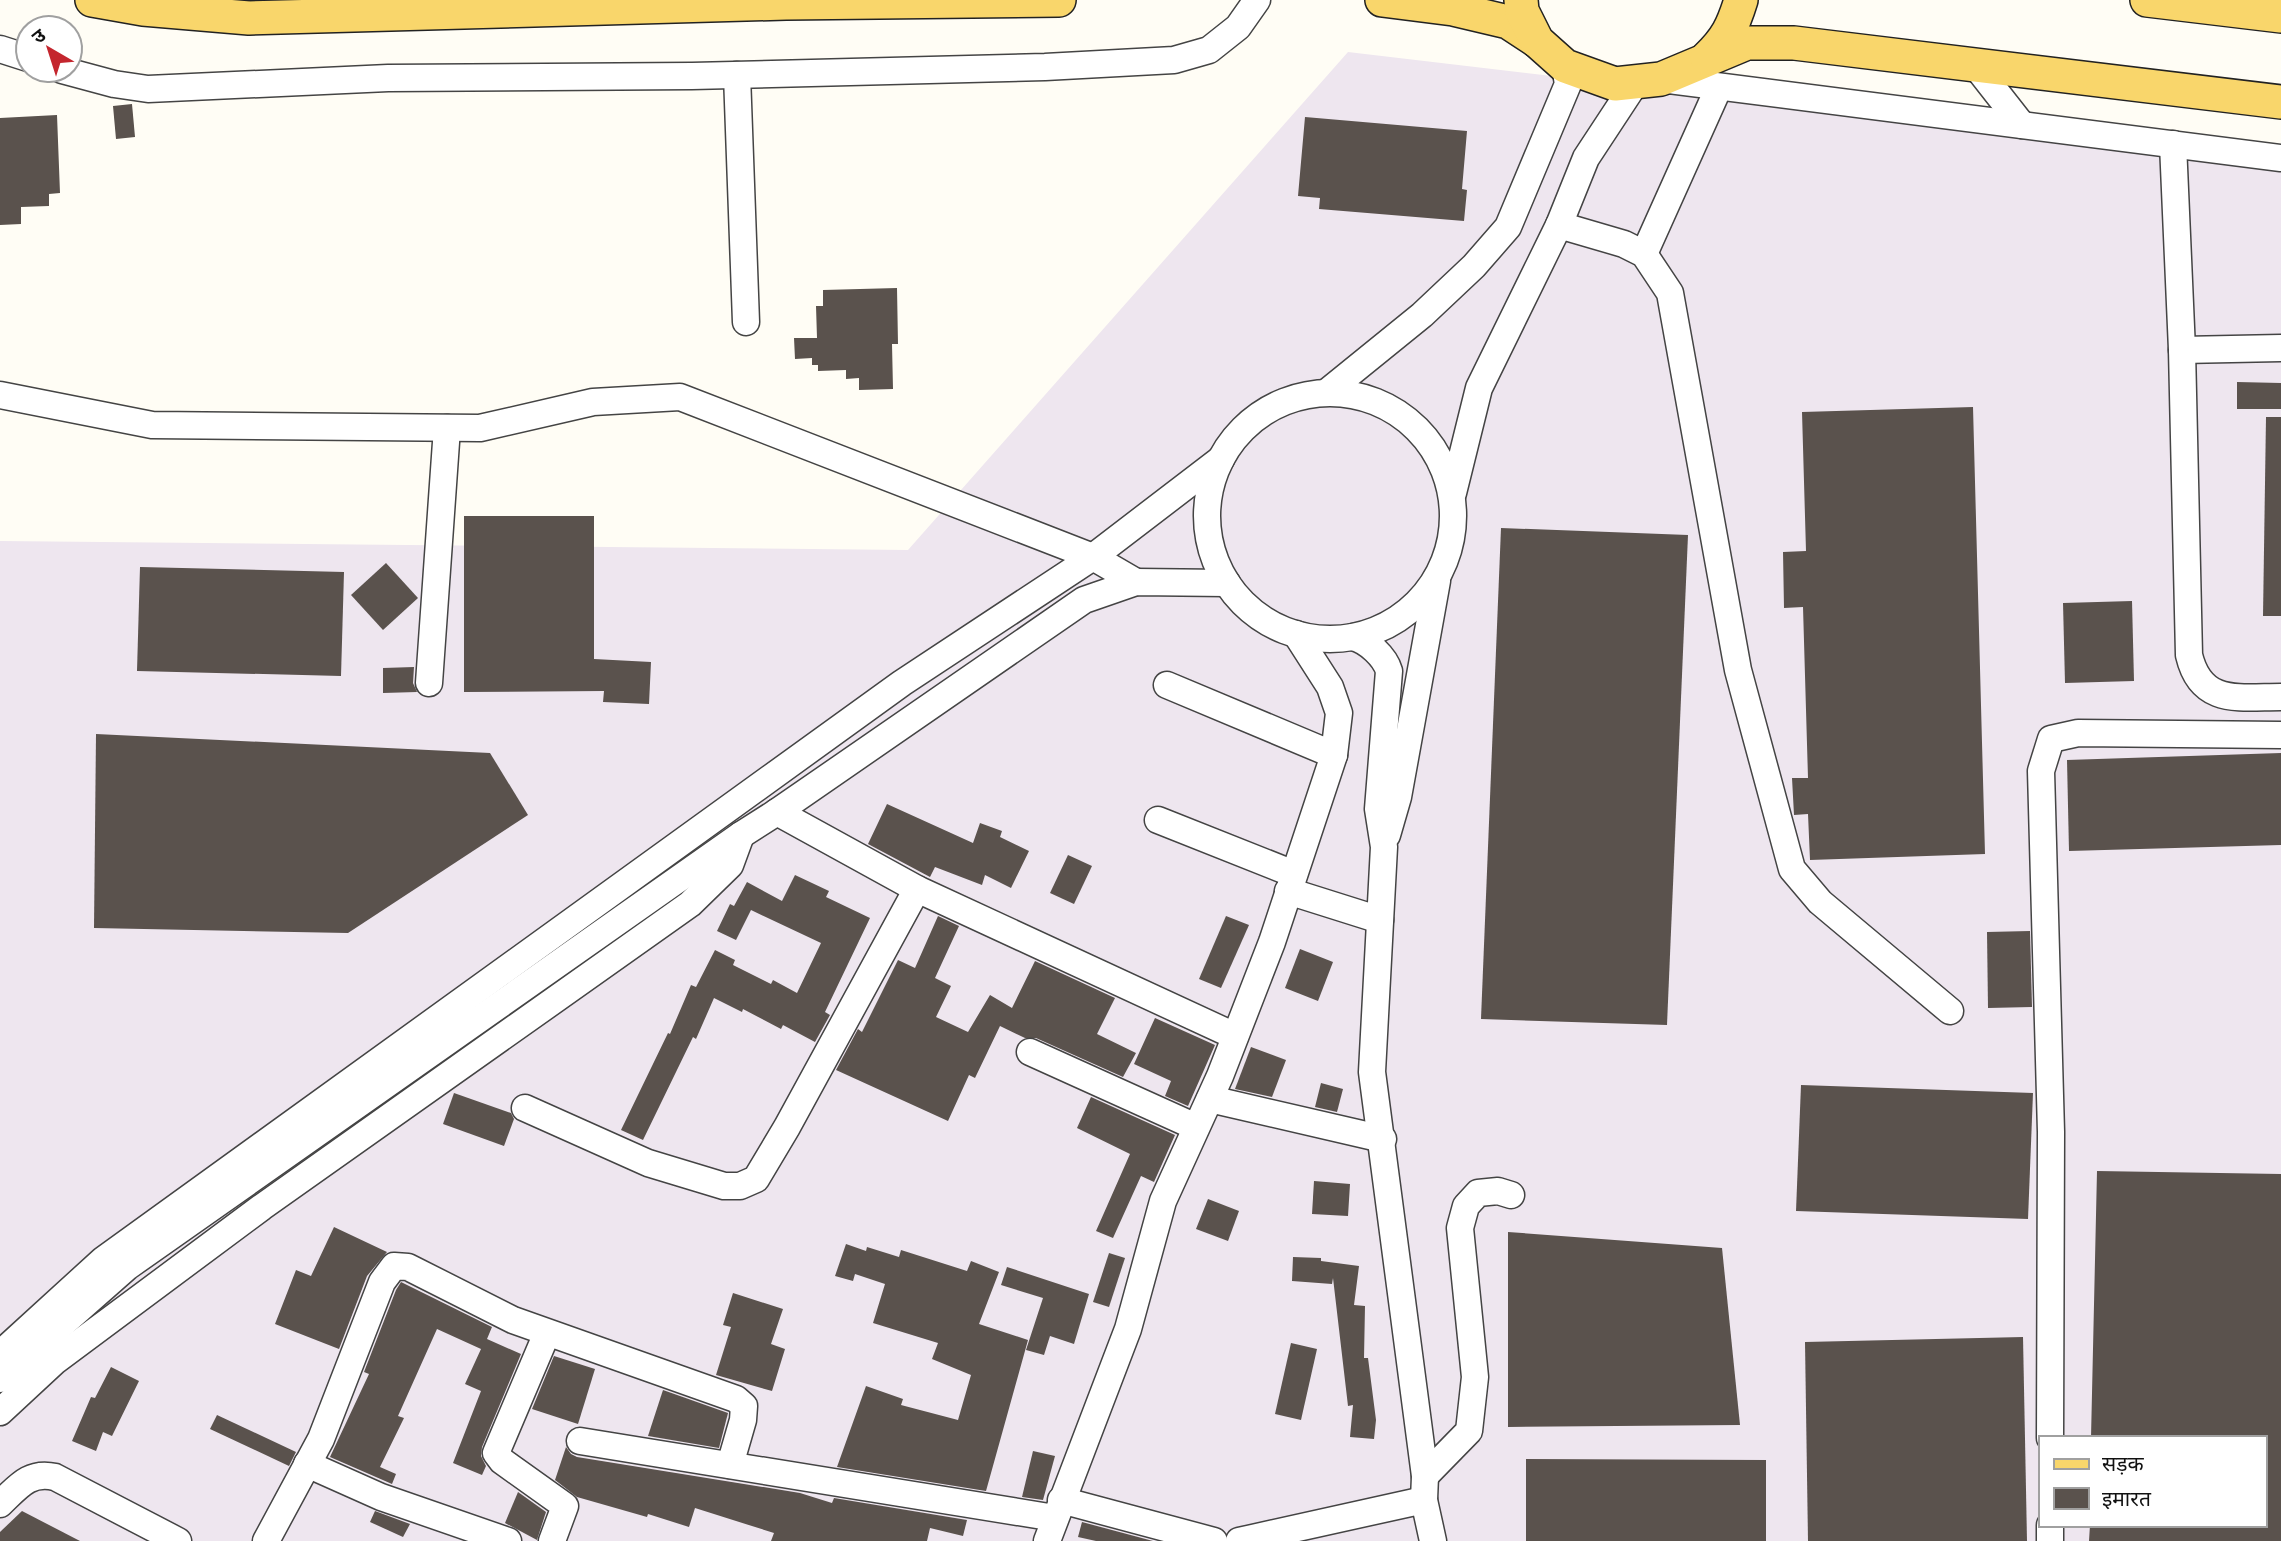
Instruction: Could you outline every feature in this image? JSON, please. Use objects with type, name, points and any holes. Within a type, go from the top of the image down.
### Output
[{"type":"main road","points":[[92,0],[143,9],[249,18],[772,4],[1059,0]]},
{"type":"main road","points":[[1382,0],[1453,9],[1508,22],[1537,41],[1565,66],[1615,85],[1711,74],[1747,43],[1782,43],[2281,102]]},
{"type":"main road","points":[[1521,0],[1522,11],[1537,41]]},
{"type":"main road","points":[[1711,74],[1733,27],[1741,0]]},
{"type":"main road","points":[[2147,0],[2281,16]]},
{"type":"street","points":[[84,76],[148,89],[388,78],[737,75],[1045,67],[1174,60],[1209,50],[1238,27],[1257,0]]},
{"type":"street","points":[[1975,65],[2022,125]]},
{"type":"street","points":[[1326,393],[1422,315],[1474,266],[1508,227],[1567,85],[1565,66]]},
{"type":"street","points":[[1644,254],[1711,74],[2022,125],[2281,158]]},
{"type":"street","points":[[737,75],[746,322]]},
{"type":"street","points":[[1384,847],[1398,797],[1438,575],[1452,536],[1452,496],[1479,388],[1559,225],[1586,158],[1648,81]]},
{"type":"street","points":[[2173,144],[2182,350],[2189,655],[2193,672],[2212,692],[2235,697],[2281,697]]},
{"type":"street","points":[[1559,225],[1624,244],[1644,254],[1670,293],[1738,670],[1792,869],[1820,902],[1950,1011]]},
{"type":"street","points":[[2182,350],[2281,348]]},
{"type":"street","points":[[1438,575],[1417,604],[1387,625],[1353,637],[1324,639],[1296,634],[1269,623],[1245,606],[1227,583],[1213,554],[1207,522],[1210,489],[1221,459],[1240,432],[1265,412],[1294,398],[1326,393],[1362,396],[1395,410],[1422,432],[1442,462],[1452,496]]},
{"type":"street","points":[[0,395],[152,425],[480,429],[593,402],[680,397],[1093,557],[1136,582]]},
{"type":"street","points":[[429,683],[447,428]]},
{"type":"street","points":[[0,1354],[103,1260],[902,683],[1093,557],[1221,459]]},
{"type":"street","points":[[0,1379],[127,1266],[741,835],[777,813],[1084,600],[1136,582],[1227,583]]},
{"type":"street","points":[[1054,1520],[1128,1329],[1163,1201],[1210,1099],[1272,942],[1334,755],[1339,713],[1329,687],[1296,634]]},
{"type":"street","points":[[1353,637],[1360,639],[1381,657],[1390,671],[1378,809],[1384,847],[1372,1072],[1383,1139],[1424,1488],[1433,1541]]},
{"type":"street","points":[[1167,685],[1334,755]]},
{"type":"street","points":[[2050,1436],[2051,1132],[2041,771],[2051,739],[2078,733],[2281,736]]},
{"type":"street","points":[[777,813],[917,889],[1236,1035]]},
{"type":"street","points":[[1158,820],[1380,920]]},
{"type":"street","points":[[0,1412],[55,1361],[240,1223],[690,904],[730,865],[741,835]]},
{"type":"street","points":[[525,1108],[648,1163],[724,1186],[740,1186],[756,1179],[788,1127],[917,889]]},
{"type":"street","points":[[1030,1052],[1196,1127]]},
{"type":"street","points":[[1210,1099],[1383,1139]]},
{"type":"street","points":[[1239,1541],[1424,1488],[1469,1431],[1475,1377],[1460,1228],[1466,1206],[1478,1192],[1498,1191],[1511,1195]]},
{"type":"street","points":[[266,1541],[321,1438],[382,1282],[394,1266],[408,1266],[513,1320],[736,1399],[744,1406],[743,1420],[730,1465]]},
{"type":"street","points":[[547,1333],[496,1453],[502,1461],[565,1506],[552,1541]]},
{"type":"street","points":[[580,1441],[1054,1520],[1214,1541]]},
{"type":"street","points":[[307,1464],[381,1497],[508,1541]]},
{"type":"street","points":[[0,1504],[24,1481],[41,1474],[55,1477],[178,1541]]},
{"type":"shaded area","points":[[1348,52],[2281,162],[2281,1541],[0,1541],[0,541],[908,550]]},
{"type":"building","points":[[132,104],[135,137],[116,139],[113,106]]},
{"type":"building","points":[[57,115],[60,193],[49,194],[49,206],[21,207],[21,224],[0,225],[0,118]]},
{"type":"building","points":[[1305,117],[1467,131],[1462,189],[1467,190],[1464,221],[1319,209],[1320,198],[1298,196]]},
{"type":"building","points":[[897,288],[898,344],[892,344],[893,389],[859,390],[859,378],[846,379],[846,370],[818,371],[818,365],[812,365],[812,358],[795,359],[794,338],[817,338],[816,306],[823,306],[823,290]]},
{"type":"building","points":[[2237,382],[2281,383],[2281,409],[2237,409]]},
{"type":"building","points":[[1973,407],[1985,854],[1810,860],[1808,814],[1794,815],[1792,778],[1808,778],[1803,607],[1784,608],[1783,552],[1806,551],[1802,412]]},
{"type":"building","points":[[2266,417],[2281,417],[2281,616],[2263,616]]},
{"type":"building","points":[[464,516],[594,516],[594,659],[651,662],[649,704],[603,702],[604,691],[464,692]]},
{"type":"building","points":[[1501,528],[1688,535],[1667,1025],[1481,1019]]},
{"type":"building","points":[[386,563],[418,598],[383,630],[351,595]]},
{"type":"building","points":[[140,567],[344,572],[341,676],[137,671]]},
{"type":"building","points":[[2132,601],[2134,681],[2065,683],[2063,603]]},
{"type":"building","points":[[414,667],[413,683],[417,692],[383,693],[383,668]]},
{"type":"building","points":[[96,734],[490,753],[528,815],[348,933],[94,928]]},
{"type":"building","points":[[2281,753],[2281,845],[2069,851],[2067,760]]},
{"type":"building","points":[[887,804],[973,843],[980,823],[1002,831],[1000,837],[1029,851],[1011,888],[985,875],[982,885],[935,867],[930,877],[868,844]]},
{"type":"building","points":[[1068,855],[1092,866],[1074,904],[1050,893]]},
{"type":"building","points":[[795,875],[829,891],[826,897],[870,918],[825,1012],[830,1015],[815,1042],[783,1025],[781,1029],[743,1009],[742,1012],[714,998],[696,1039],[693,1037],[643,1140],[621,1130],[668,1033],[670,1034],[691,985],[696,987],[715,950],[735,960],[733,965],[771,984],[773,980],[797,993],[821,943],[751,910],[736,940],[717,931],[730,904],[734,906],[747,882],[782,901]]},
{"type":"building","points":[[938,916],[959,926],[935,978],[951,986],[936,1017],[968,1032],[990,995],[1012,1008],[1035,961],[1115,998],[1097,1034],[1136,1053],[1123,1077],[1036,1038],[1025,1038],[1000,1026],[975,1078],[969,1075],[948,1121],[836,1070],[858,1029],[862,1032],[898,960],[915,968]]},
{"type":"building","points":[[1226,916],[1249,925],[1221,988],[1199,979]]},
{"type":"building","points":[[2030,931],[2032,1007],[1988,1008],[1987,932]]},
{"type":"building","points":[[1300,949],[1333,962],[1318,1001],[1285,988]]},
{"type":"building","points":[[1155,1018],[1215,1045],[1188,1106],[1165,1096],[1171,1081],[1134,1064]]},
{"type":"building","points":[[1251,1047],[1286,1060],[1272,1097],[1235,1089]]},
{"type":"building","points":[[1321,1083],[1343,1089],[1337,1112],[1315,1107]]},
{"type":"building","points":[[1801,1085],[2033,1093],[2028,1219],[1796,1211]]},
{"type":"building","points":[[454,1093],[511,1113],[514,1119],[504,1146],[443,1124]]},
{"type":"building","points":[[1091,1097],[1175,1135],[1154,1182],[1141,1176],[1113,1238],[1096,1231],[1130,1154],[1077,1128]]},
{"type":"building","points":[[2097,1171],[2281,1174],[2281,1541],[2089,1541],[2090,1527],[2267,1527],[2267,1436],[2091,1436]]},
{"type":"building","points":[[1314,1181],[1350,1184],[1348,1216],[1312,1214]]},
{"type":"building","points":[[1208,1199],[1239,1211],[1228,1241],[1196,1229]]},
{"type":"building","points":[[334,1227],[387,1252],[367,1276],[339,1349],[275,1324],[296,1270],[311,1276]]},
{"type":"building","points":[[1508,1232],[1722,1248],[1740,1425],[1508,1427]]},
{"type":"building","points":[[846,1244],[899,1257],[901,1250],[967,1271],[971,1261],[999,1272],[979,1324],[1028,1340],[986,1491],[837,1467],[866,1386],[903,1399],[901,1405],[958,1420],[971,1375],[932,1359],[938,1343],[873,1323],[885,1284],[855,1274],[853,1281],[835,1276]]},
{"type":"building","points":[[1109,1253],[1125,1258],[1109,1307],[1093,1302]]},
{"type":"building","points":[[1293,1257],[1321,1258],[1321,1261],[1359,1266],[1354,1305],[1365,1306],[1364,1358],[1368,1358],[1376,1420],[1374,1439],[1350,1437],[1353,1405],[1348,1406],[1333,1278],[1332,1284],[1292,1281]]},
{"type":"building","points":[[1007,1267],[1089,1294],[1074,1344],[1050,1336],[1044,1355],[1026,1350],[1043,1298],[1001,1285]]},
{"type":"building","points":[[401,1282],[492,1327],[487,1339],[521,1354],[482,1447],[481,1456],[486,1466],[482,1475],[453,1463],[481,1391],[465,1384],[481,1349],[437,1329],[398,1416],[404,1418],[380,1467],[396,1474],[392,1484],[330,1457],[369,1374],[364,1372]]},
{"type":"building","points":[[733,1293],[783,1309],[771,1344],[785,1349],[772,1391],[716,1375],[731,1327],[723,1325]]},
{"type":"building","points":[[2023,1337],[2027,1541],[1808,1541],[1805,1342]]},
{"type":"building","points":[[1291,1343],[1317,1349],[1301,1420],[1275,1414]]},
{"type":"building","points":[[554,1356],[595,1369],[578,1424],[532,1409]]},
{"type":"building","points":[[111,1367],[139,1381],[112,1436],[103,1432],[96,1451],[72,1441],[91,1397],[95,1398]]},
{"type":"building","points":[[663,1390],[728,1413],[719,1448],[648,1436]]},
{"type":"building","points":[[217,1415],[296,1452],[289,1466],[210,1429]]},
{"type":"building","points":[[566,1447],[577,1457],[800,1493],[832,1503],[834,1498],[967,1520],[963,1536],[930,1528],[927,1541],[771,1541],[774,1533],[695,1508],[689,1527],[577,1497],[555,1480]]},
{"type":"building","points":[[1033,1451],[1055,1456],[1043,1500],[1022,1497]]},
{"type":"building","points":[[1526,1459],[1766,1460],[1766,1541],[1526,1541]]},
{"type":"building","points":[[518,1492],[546,1512],[537,1540],[505,1523]]},
{"type":"building","points":[[22,1511],[80,1541],[0,1541],[0,1532]]},
{"type":"building","points":[[375,1511],[410,1524],[403,1537],[370,1522]]},
{"type":"building","points":[[1082,1522],[1153,1541],[1096,1541],[1078,1537]]}]
